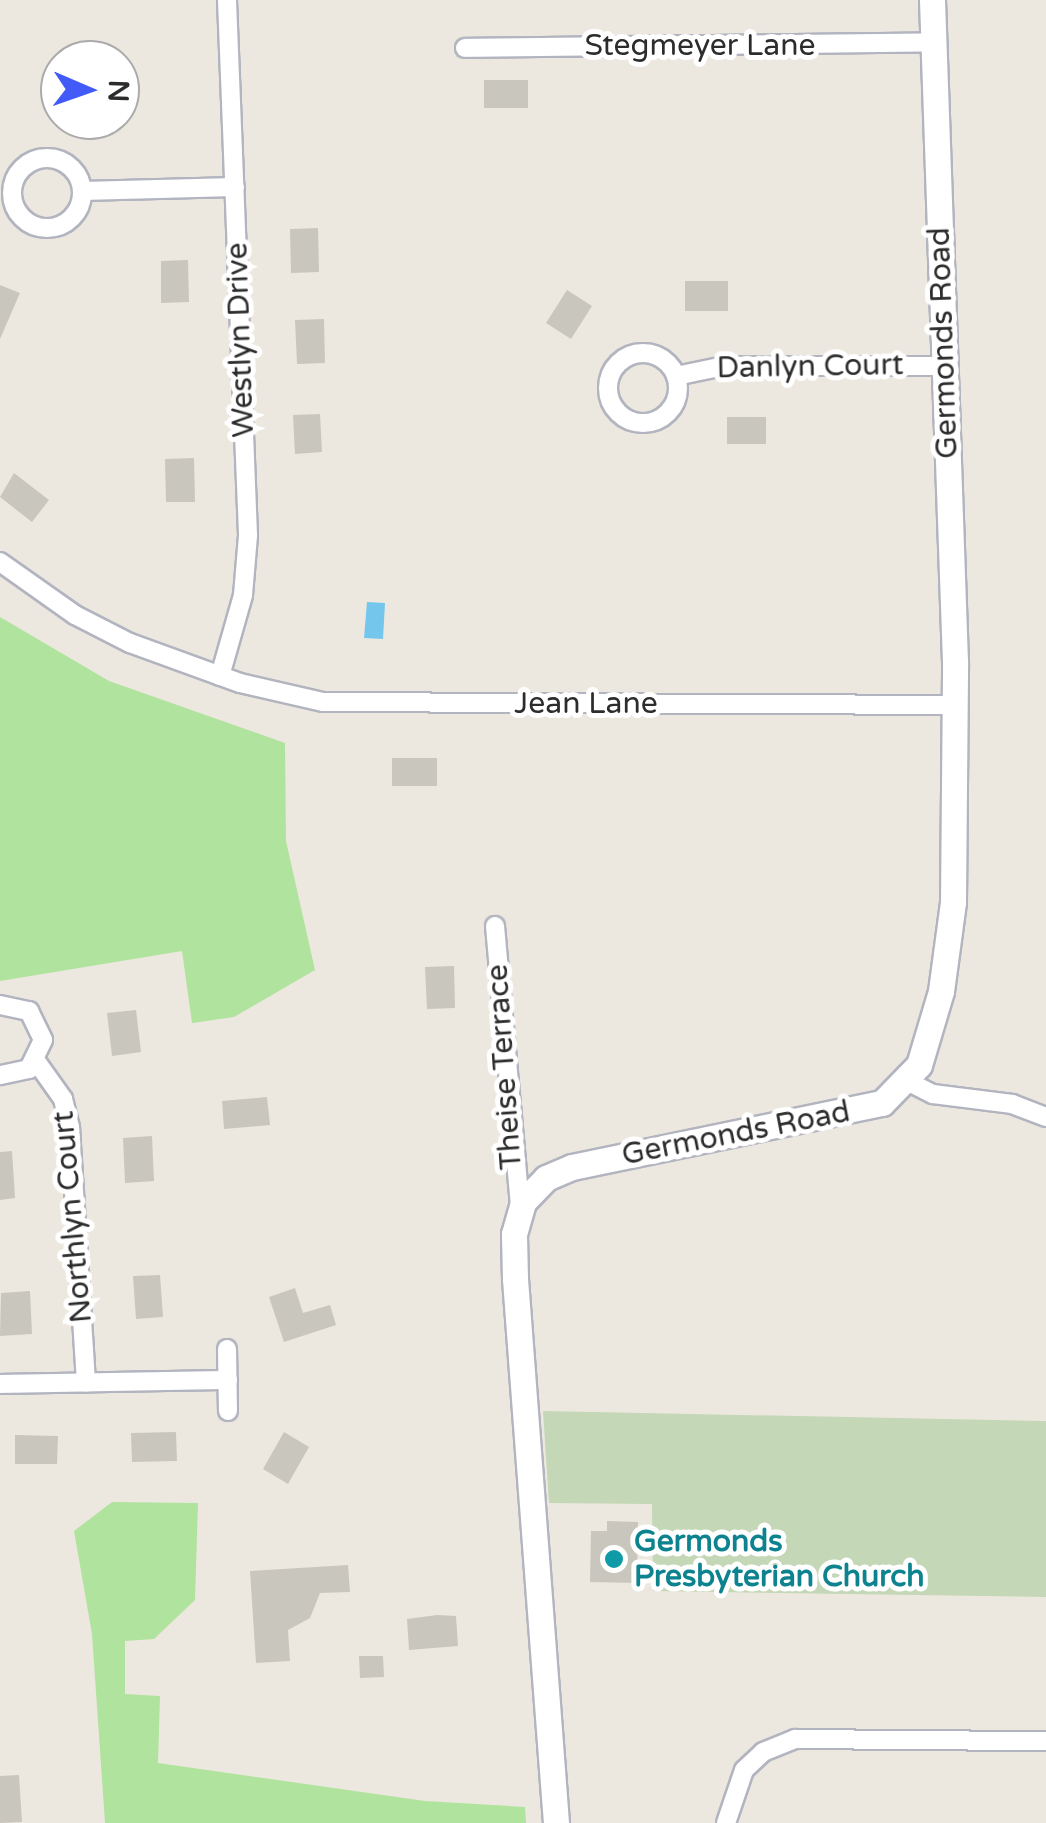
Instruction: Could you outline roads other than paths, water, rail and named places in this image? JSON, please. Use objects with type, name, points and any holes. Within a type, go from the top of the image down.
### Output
[{"type":"street","name":"Westlyn Drive","points":[[220,676],[248,550],[227,0]]},
{"type":"street","name":"Germonds Road","points":[[520,1208],[537,1185],[564,1169],[858,1112],[890,1099],[909,1082],[931,1032],[949,939],[955,704],[932,0]]},
{"type":"street","name":"Stegmeyer Lane","points":[[465,48],[934,42]]},
{"type":"street","points":[[47,158],[72,168],[82,192],[76,214],[48,228],[20,217],[11,192],[21,169],[47,158]]},
{"type":"street","points":[[82,192],[236,187]]},
{"type":"street","name":"Danlyn Court","points":[[632,354],[658,356],[676,376],[674,404],[655,422],[626,420],[608,397],[611,372],[632,354]]},
{"type":"street","name":"Danlyn Court","points":[[676,376],[724,366],[945,366]]},
{"type":"street","name":"Jean Lane","points":[[0,562],[93,626],[220,676],[346,704],[955,704]]},
{"type":"street","name":"Theise Terrace","points":[[494,926],[520,1208]]},
{"type":"street","name":"Northlyn Court","points":[[0,1006],[24,1008],[39,1023],[43,1040],[36,1061],[63,1098],[70,1128],[86,1382]]},
{"type":"street","points":[[0,1075],[20,1074],[36,1061]]},
{"type":"street","points":[[909,1082],[933,1094],[1012,1104],[1046,1117]]},
{"type":"street","points":[[520,1208],[514,1234],[516,1298],[556,1823]]},
{"type":"street","points":[[227,1350],[228,1411]]},
{"type":"street","points":[[0,1384],[228,1380]]},
{"type":"street","points":[[726,1823],[744,1770],[763,1752],[795,1738],[1046,1741]]},
{"type":"water","points":[[367,602],[385,603],[383,639],[364,638]]},
{"type":"place","name":"Germonds Presbyterian Church","points":[[614,1559]]}]
